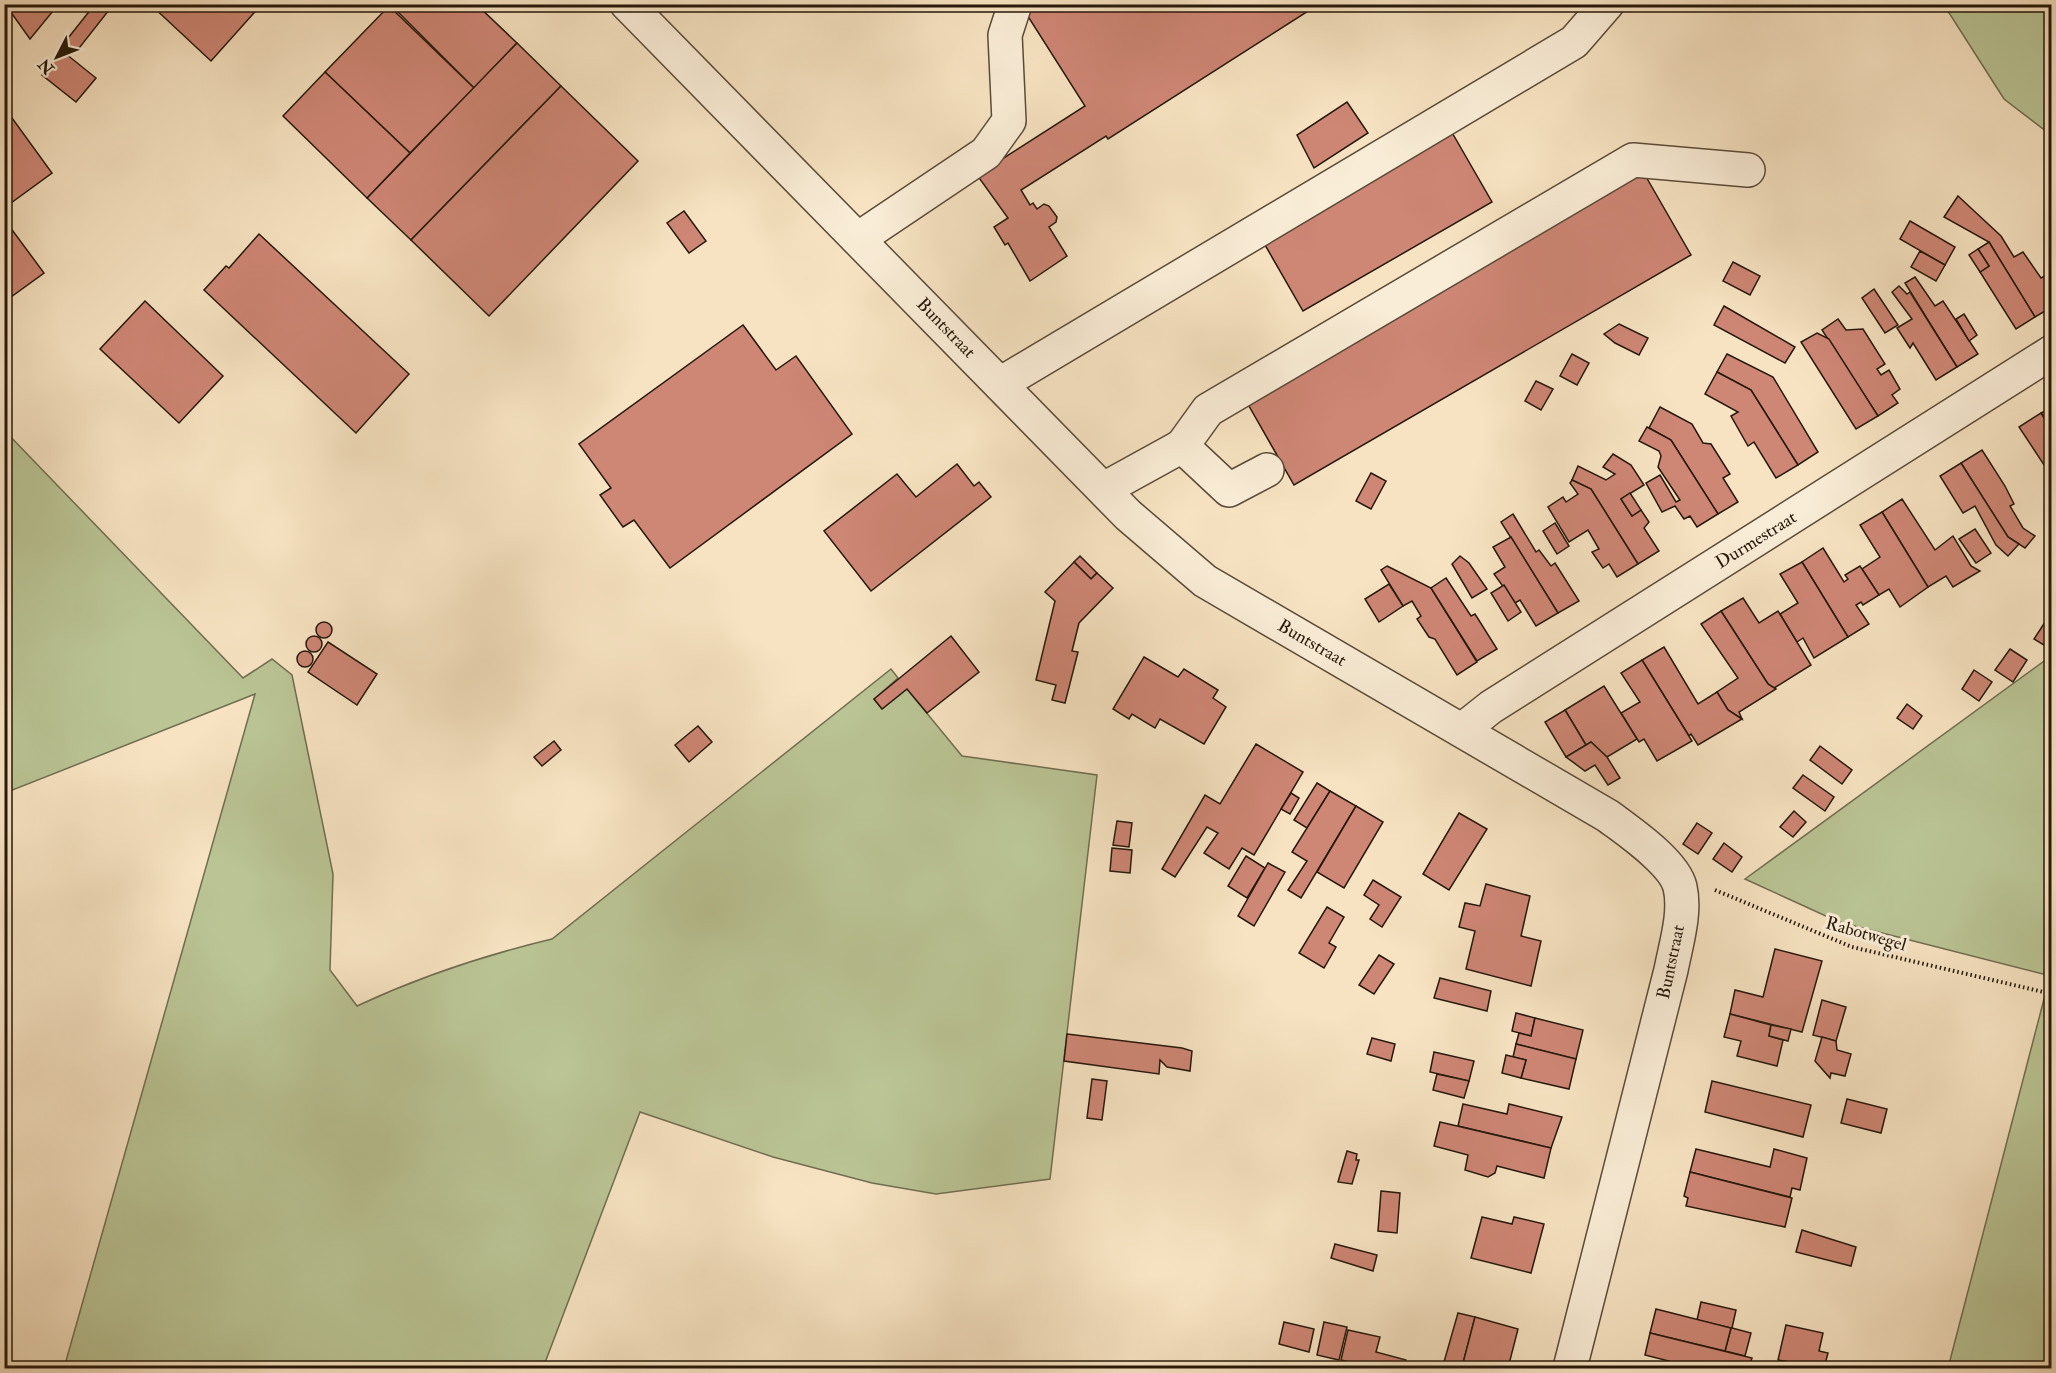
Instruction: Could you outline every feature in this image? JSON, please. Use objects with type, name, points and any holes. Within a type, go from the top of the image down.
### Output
[{"type":"street","name":"Buntstraat","points":[[627,4],[1104,489],[1182,563],[1205,581],[1608,816],[1650,846],[1679,884],[1681,913],[1671,970],[1570,1368]]},
{"type":"street","points":[[858,239],[986,153],[1009,121],[1005,35],[1015,4]]},
{"type":"street","points":[[1000,384],[1574,42],[1607,4]]},
{"type":"street","points":[[1104,489],[1182,446],[1208,410],[1633,160],[1748,170]]},
{"type":"street","name":"Durmestraat","points":[[1462,730],[1501,701],[2052,352]]},
{"type":"street","points":[[1182,446],[1229,490],[1267,470]]},
{"type":"path","name":"Rabotwegel","points":[[1679,884],[1698,883],[1852,947],[2052,994]]},
{"type":"green space","points":[[1944,5],[2051,5],[2051,135],[2004,99]]},
{"type":"green space","points":[[4,430],[243,678],[272,659],[292,675],[333,874],[330,970],[357,1006],[453,968],[552,939],[891,669],[898,678],[874,699],[882,709],[907,689],[962,756],[1097,775],[1050,1179],[936,1194],[872,1183],[773,1157],[640,1112],[543,1368],[64,1368],[255,694],[5,793]]},
{"type":"green space","points":[[2051,656],[2051,976],[1839,922],[1745,879]]},
{"type":"green space","points":[[2044,999],[2052,1001],[2051,1368],[1948,1368]]},
{"type":"building","points":[[5,4],[48,4],[53,11],[30,39]]},
{"type":"building","points":[[95,4],[113,5],[76,52],[65,42]]},
{"type":"building","points":[[150,4],[262,4],[211,61]]},
{"type":"building","points":[[390,4],[476,4],[517,43],[474,88]]},
{"type":"building","points":[[1026,4],[1314,4],[1316,6],[1108,139],[1106,136],[1021,190],[1030,205],[1033,203],[1037,209],[1044,204],[1049,206],[1057,217],[1056,222],[1049,227],[1067,256],[1030,281],[1008,243],[1005,245],[994,227],[1008,218],[977,175],[1085,106],[1022,7]]},
{"type":"building","points":[[389,6],[474,88],[410,153],[325,72]]},
{"type":"building","points":[[517,43],[561,86],[411,240],[367,198]]},
{"type":"building","points":[[61,50],[96,78],[76,102],[42,75]]},
{"type":"building","points":[[325,72],[410,153],[367,198],[283,116]]},
{"type":"building","points":[[561,86],[638,161],[489,316],[411,240]]},
{"type":"building","points":[[1347,102],[1368,133],[1314,168],[1297,135]]},
{"type":"building","points":[[4,107],[52,173],[4,208]]},
{"type":"building","points":[[1450,129],[1492,202],[1303,311],[1261,238]]},
{"type":"building","points":[[1641,168],[1691,255],[1294,485],[1245,399]]},
{"type":"building","points":[[1958,196],[2001,236],[2014,257],[2023,252],[2041,278],[2052,272],[2052,307],[2035,317],[1989,242],[1944,217]]},
{"type":"building","points":[[684,211],[706,241],[689,253],[667,223]]},
{"type":"building","points":[[4,219],[44,273],[4,302]]},
{"type":"building","points":[[1910,221],[1955,247],[1945,265],[1900,239]]},
{"type":"building","points":[[259,234],[409,374],[356,433],[204,290],[226,266],[229,268]]},
{"type":"building","points":[[1989,242],[2035,317],[2016,329],[1980,272],[1989,266],[1978,249]]},
{"type":"building","points":[[1978,249],[1989,266],[1980,272],[1969,255]]},
{"type":"building","points":[[1920,251],[1945,265],[1936,281],[1911,267]]},
{"type":"building","points":[[1733,262],[1760,276],[1750,295],[1723,281]]},
{"type":"building","points":[[1915,277],[1935,306],[1943,301],[1978,354],[1957,367],[1905,283]]},
{"type":"building","points":[[1899,286],[1907,294],[1910,292],[1957,367],[1936,380],[1913,343],[1910,348],[1897,328],[1912,319],[1892,292]]},
{"type":"building","points":[[1874,289],[1898,325],[1885,333],[1862,298]]},
{"type":"building","points":[[145,301],[223,376],[179,423],[100,349]]},
{"type":"building","points":[[1724,306],[1795,347],[1785,363],[1714,325]]},
{"type":"building","points":[[1964,314],[1977,335],[1969,341],[1956,319]]},
{"type":"building","points":[[1838,319],[1846,330],[1863,329],[1885,364],[1877,369],[1881,375],[1889,370],[1900,389],[1892,395],[1898,403],[1878,416],[1822,330]]},
{"type":"building","points":[[1619,324],[1648,338],[1639,355],[1615,343],[1604,334]]},
{"type":"building","points":[[743,325],[776,370],[796,356],[852,434],[670,568],[634,520],[623,527],[600,495],[611,488],[579,444]]},
{"type":"building","points":[[1817,333],[1829,339],[1878,416],[1856,429],[1801,342]]},
{"type":"building","points":[[1572,354],[1589,363],[1577,385],[1560,376]]},
{"type":"building","points":[[1727,354],[1773,377],[1818,452],[1798,465],[1751,390],[1717,372]]},
{"type":"building","points":[[1717,372],[1751,390],[1798,465],[1776,478],[1754,442],[1748,446],[1731,416],[1738,412],[1705,394]]},
{"type":"building","points":[[1536,381],[1553,389],[1541,410],[1525,401]]},
{"type":"building","points":[[1660,407],[1692,424],[1703,443],[1711,444],[1730,474],[1723,478],[1738,502],[1718,514],[1671,440],[1649,428]]},
{"type":"building","points":[[2052,407],[2052,431],[2041,413]]},
{"type":"building","points":[[2041,413],[2052,431],[2052,477],[2019,427]]},
{"type":"building","points":[[1647,427],[1671,440],[1718,514],[1697,527],[1690,516],[1684,519],[1675,506],[1662,512],[1646,483],[1660,475],[1676,502],[1680,500],[1658,467],[1661,456],[1659,451],[1639,441]]},
{"type":"building","points":[[1982,450],[2005,486],[2014,504],[2010,506],[2023,528],[2035,536],[2025,548],[2008,537],[1961,463]]},
{"type":"building","points":[[1613,454],[1631,465],[1644,485],[1621,499],[1632,516],[1641,510],[1649,522],[1644,528],[1659,551],[1638,564],[1591,489],[1572,480],[1578,466],[1606,480],[1615,474],[1603,467]]},
{"type":"building","points":[[1961,463],[2008,537],[2019,544],[2008,556],[1996,545],[1975,506],[1963,513],[1940,476]]},
{"type":"building","points":[[957,464],[974,486],[979,482],[991,497],[871,591],[824,531],[897,474],[916,497]]},
{"type":"building","points":[[1371,473],[1386,481],[1371,509],[1356,501]]},
{"type":"building","points":[[1572,480],[1591,489],[1638,564],[1617,577],[1609,564],[1603,568],[1592,552],[1599,549],[1588,530],[1569,542],[1548,507],[1563,497],[1566,502],[1578,494],[1570,483]]},
{"type":"building","points":[[1630,493],[1641,510],[1632,516],[1621,499]]},
{"type":"building","points":[[1902,499],[1935,550],[1953,536],[1971,566],[1980,571],[1953,587],[1946,576],[1928,587],[1882,512]]},
{"type":"building","points":[[1882,512],[1928,587],[1900,607],[1889,589],[1879,595],[1862,569],[1880,557],[1860,525]]},
{"type":"building","points":[[1513,514],[1536,552],[1539,550],[1551,566],[1555,563],[1579,601],[1558,613],[1501,522]]},
{"type":"building","points":[[1555,523],[1569,546],[1557,554],[1543,531]]},
{"type":"building","points":[[1975,529],[1991,553],[1976,563],[1959,539]]},
{"type":"building","points":[[1511,537],[1558,613],[1536,626],[1520,600],[1515,603],[1494,574],[1505,567],[1493,547]]},
{"type":"building","points":[[1823,548],[1844,582],[1848,579],[1845,575],[1860,566],[1879,595],[1863,605],[1861,602],[1856,605],[1869,624],[1848,637],[1802,562]]},
{"type":"building","points":[[1080,556],[1097,573],[1091,579],[1074,562]]},
{"type":"building","points":[[1460,556],[1469,563],[1487,589],[1472,598],[1452,564]]},
{"type":"building","points":[[1074,562],[1091,579],[1097,573],[1113,588],[1079,623],[1072,651],[1078,652],[1065,703],[1052,700],[1056,685],[1036,680],[1055,601],[1045,592]]},
{"type":"building","points":[[1802,562],[1848,637],[1814,658],[1803,638],[1797,642],[1780,614],[1798,603],[1780,574]]},
{"type":"building","points":[[1387,566],[1431,588],[1477,662],[1457,675],[1435,639],[1429,637],[1417,619],[1421,616],[1412,601],[1403,606],[1381,570]]},
{"type":"building","points":[[1446,578],[1471,616],[1475,614],[1497,649],[1477,661],[1431,588]]},
{"type":"building","points":[[1389,584],[1403,606],[1379,622],[1365,599]]},
{"type":"building","points":[[1504,585],[1521,612],[1508,621],[1491,593]]},
{"type":"building","points":[[1743,598],[1759,623],[1778,611],[1811,665],[1774,688],[1768,684],[1721,611]]},
{"type":"building","points":[[1721,611],[1768,684],[1776,689],[1739,712],[1742,719],[1728,710],[1717,692],[1738,678],[1701,624]]},
{"type":"building","points":[[2047,619],[2052,622],[2052,650],[2034,639]]},
{"type":"building","points":[[324,622],[332,630],[324,638],[316,630]]},
{"type":"building","points":[[311,636],[317,636],[322,644],[320,650],[311,652],[306,647],[306,641]]},
{"type":"building","points":[[951,636],[979,672],[927,713],[907,689],[882,709],[874,699]]},
{"type":"building","points":[[328,642],[377,674],[357,705],[308,672]]},
{"type":"building","points":[[1664,647],[1698,704],[1717,692],[1728,710],[1742,719],[1698,745],[1691,734],[1689,736],[1642,660]]},
{"type":"building","points":[[2010,649],[2027,660],[2013,682],[1995,670]]},
{"type":"building","points":[[302,651],[308,651],[313,659],[311,665],[302,667],[297,662],[297,656]]},
{"type":"building","points":[[1144,657],[1178,677],[1184,669],[1218,690],[1213,698],[1226,707],[1204,744],[1160,719],[1155,728],[1132,714],[1129,719],[1113,709]]},
{"type":"building","points":[[1642,660],[1692,741],[1657,761],[1644,739],[1639,742],[1621,713],[1640,702],[1621,673]]},
{"type":"building","points":[[1974,670],[1992,682],[1979,701],[1962,689]]},
{"type":"building","points":[[1604,686],[1637,739],[1607,757],[1591,742],[1586,745],[1565,710]]},
{"type":"building","points":[[1907,704],[1922,716],[1913,729],[1897,718]]},
{"type":"building","points":[[1565,710],[1586,745],[1566,757],[1545,722]]},
{"type":"building","points":[[698,726],[712,742],[689,762],[675,745]]},
{"type":"building","points":[[554,741],[561,750],[542,766],[534,757]]},
{"type":"building","points":[[1591,742],[1607,757],[1620,778],[1608,785],[1595,765],[1585,771],[1566,757]]},
{"type":"building","points":[[1256,744],[1303,772],[1254,855],[1242,848],[1229,869],[1204,853],[1218,833],[1207,827],[1175,877],[1162,869],[1205,795],[1220,804]]},
{"type":"building","points":[[1820,746],[1852,770],[1842,784],[1810,760]]},
{"type":"building","points":[[1803,775],[1834,797],[1825,811],[1793,788]]},
{"type":"building","points":[[1317,783],[1330,791],[1307,828],[1294,820]]},
{"type":"building","points":[[1330,791],[1356,806],[1301,898],[1288,890],[1307,861],[1292,852]]},
{"type":"building","points":[[1291,793],[1299,798],[1290,814],[1281,809]]},
{"type":"building","points":[[1356,806],[1383,822],[1344,888],[1317,872]]},
{"type":"building","points":[[1794,811],[1806,822],[1793,837],[1780,827]]},
{"type":"building","points":[[1459,813],[1487,829],[1449,890],[1423,874]]},
{"type":"building","points":[[1117,821],[1132,823],[1129,847],[1113,845]]},
{"type":"building","points":[[1697,823],[1712,833],[1698,854],[1683,844]]},
{"type":"building","points":[[1724,843],[1742,857],[1732,872],[1713,859]]},
{"type":"building","points":[[1112,848],[1132,850],[1130,873],[1110,871]]},
{"type":"building","points":[[1246,856],[1265,868],[1247,898],[1228,886]]},
{"type":"building","points":[[1268,863],[1285,872],[1254,926],[1238,916]]},
{"type":"building","points":[[1373,880],[1401,897],[1382,927],[1370,919],[1379,905],[1364,895]]},
{"type":"building","points":[[1486,884],[1530,896],[1521,936],[1541,941],[1531,986],[1466,969],[1475,931],[1459,927],[1465,903],[1480,906]]},
{"type":"building","points":[[1327,907],[1344,917],[1329,943],[1336,947],[1324,968],[1299,953]]},
{"type":"building","points":[[1775,949],[1822,961],[1802,1032],[1730,1014],[1735,990],[1763,997]]},
{"type":"building","points":[[1379,955],[1394,964],[1374,994],[1359,985]]},
{"type":"building","points":[[1440,978],[1491,991],[1487,1011],[1434,998]]},
{"type":"building","points":[[1822,1000],[1846,1007],[1836,1041],[1813,1035]]},
{"type":"building","points":[[1516,1013],[1535,1018],[1531,1036],[1512,1031]]},
{"type":"building","points":[[1730,1014],[1771,1025],[1769,1036],[1783,1040],[1777,1066],[1737,1056],[1741,1041],[1724,1037]]},
{"type":"building","points":[[1535,1018],[1583,1030],[1576,1059],[1516,1044],[1519,1033],[1531,1036]]},
{"type":"building","points":[[1771,1025],[1791,1029],[1788,1041],[1769,1036]]},
{"type":"building","points":[[1067,1034],[1192,1051],[1190,1071],[1167,1067],[1160,1060],[1159,1074],[1064,1061]]},
{"type":"building","points":[[1822,1037],[1836,1041],[1837,1050],[1851,1054],[1845,1076],[1831,1073],[1830,1078],[1815,1061]]},
{"type":"building","points":[[1372,1038],[1395,1044],[1391,1061],[1367,1054]]},
{"type":"building","points":[[1516,1044],[1576,1059],[1569,1089],[1521,1078],[1526,1060],[1513,1057]]},
{"type":"building","points":[[1434,1052],[1474,1061],[1469,1081],[1430,1072]]},
{"type":"building","points":[[1506,1055],[1526,1060],[1521,1078],[1502,1073]]},
{"type":"building","points":[[1437,1074],[1469,1081],[1464,1098],[1433,1090]]},
{"type":"building","points":[[1092,1079],[1107,1081],[1102,1120],[1087,1118]]},
{"type":"building","points":[[1712,1081],[1811,1105],[1803,1137],[1705,1112]]},
{"type":"building","points":[[1847,1099],[1887,1109],[1881,1133],[1841,1123]]},
{"type":"building","points":[[1463,1104],[1507,1114],[1509,1104],[1562,1117],[1551,1148],[1458,1126]]},
{"type":"building","points":[[1440,1122],[1551,1148],[1544,1178],[1497,1166],[1495,1173],[1488,1177],[1465,1170],[1468,1155],[1434,1146]]},
{"type":"building","points":[[1696,1149],[1770,1167],[1774,1149],[1807,1158],[1800,1190],[1792,1188],[1790,1197],[1690,1172]]},
{"type":"building","points":[[1347,1151],[1357,1154],[1356,1160],[1359,1160],[1352,1184],[1338,1182]]},
{"type":"building","points":[[1690,1172],[1792,1198],[1785,1227],[1686,1206],[1688,1198],[1684,1196]]},
{"type":"building","points":[[1381,1191],[1400,1193],[1397,1233],[1378,1231]]},
{"type":"building","points":[[1482,1217],[1512,1224],[1514,1217],[1544,1224],[1531,1273],[1471,1258]]},
{"type":"building","points":[[1802,1230],[1856,1247],[1851,1266],[1796,1252]]},
{"type":"building","points":[[1335,1244],[1377,1255],[1373,1271],[1331,1258]]},
{"type":"building","points":[[1701,1302],[1736,1310],[1732,1328],[1751,1333],[1745,1356],[1725,1351],[1731,1328],[1697,1320]]},
{"type":"building","points":[[1656,1309],[1731,1328],[1725,1351],[1650,1333]]},
{"type":"building","points":[[1458,1313],[1475,1317],[1462,1367],[1444,1362]]},
{"type":"building","points":[[1475,1317],[1518,1329],[1508,1368],[1462,1367]]},
{"type":"building","points":[[1284,1322],[1314,1329],[1309,1352],[1279,1344]]},
{"type":"building","points":[[1324,1322],[1347,1327],[1339,1360],[1317,1355]]},
{"type":"building","points":[[1786,1325],[1823,1333],[1819,1351],[1828,1353],[1824,1368],[1778,1360]]},
{"type":"building","points":[[1348,1330],[1380,1337],[1376,1352],[1406,1360],[1404,1368],[1373,1368],[1341,1360]]},
{"type":"building","points":[[1650,1333],[1752,1358],[1749,1368],[1696,1368],[1645,1355]]},
{"type":"building","points":[[1334,1362],[1360,1368],[1332,1368]]}]
